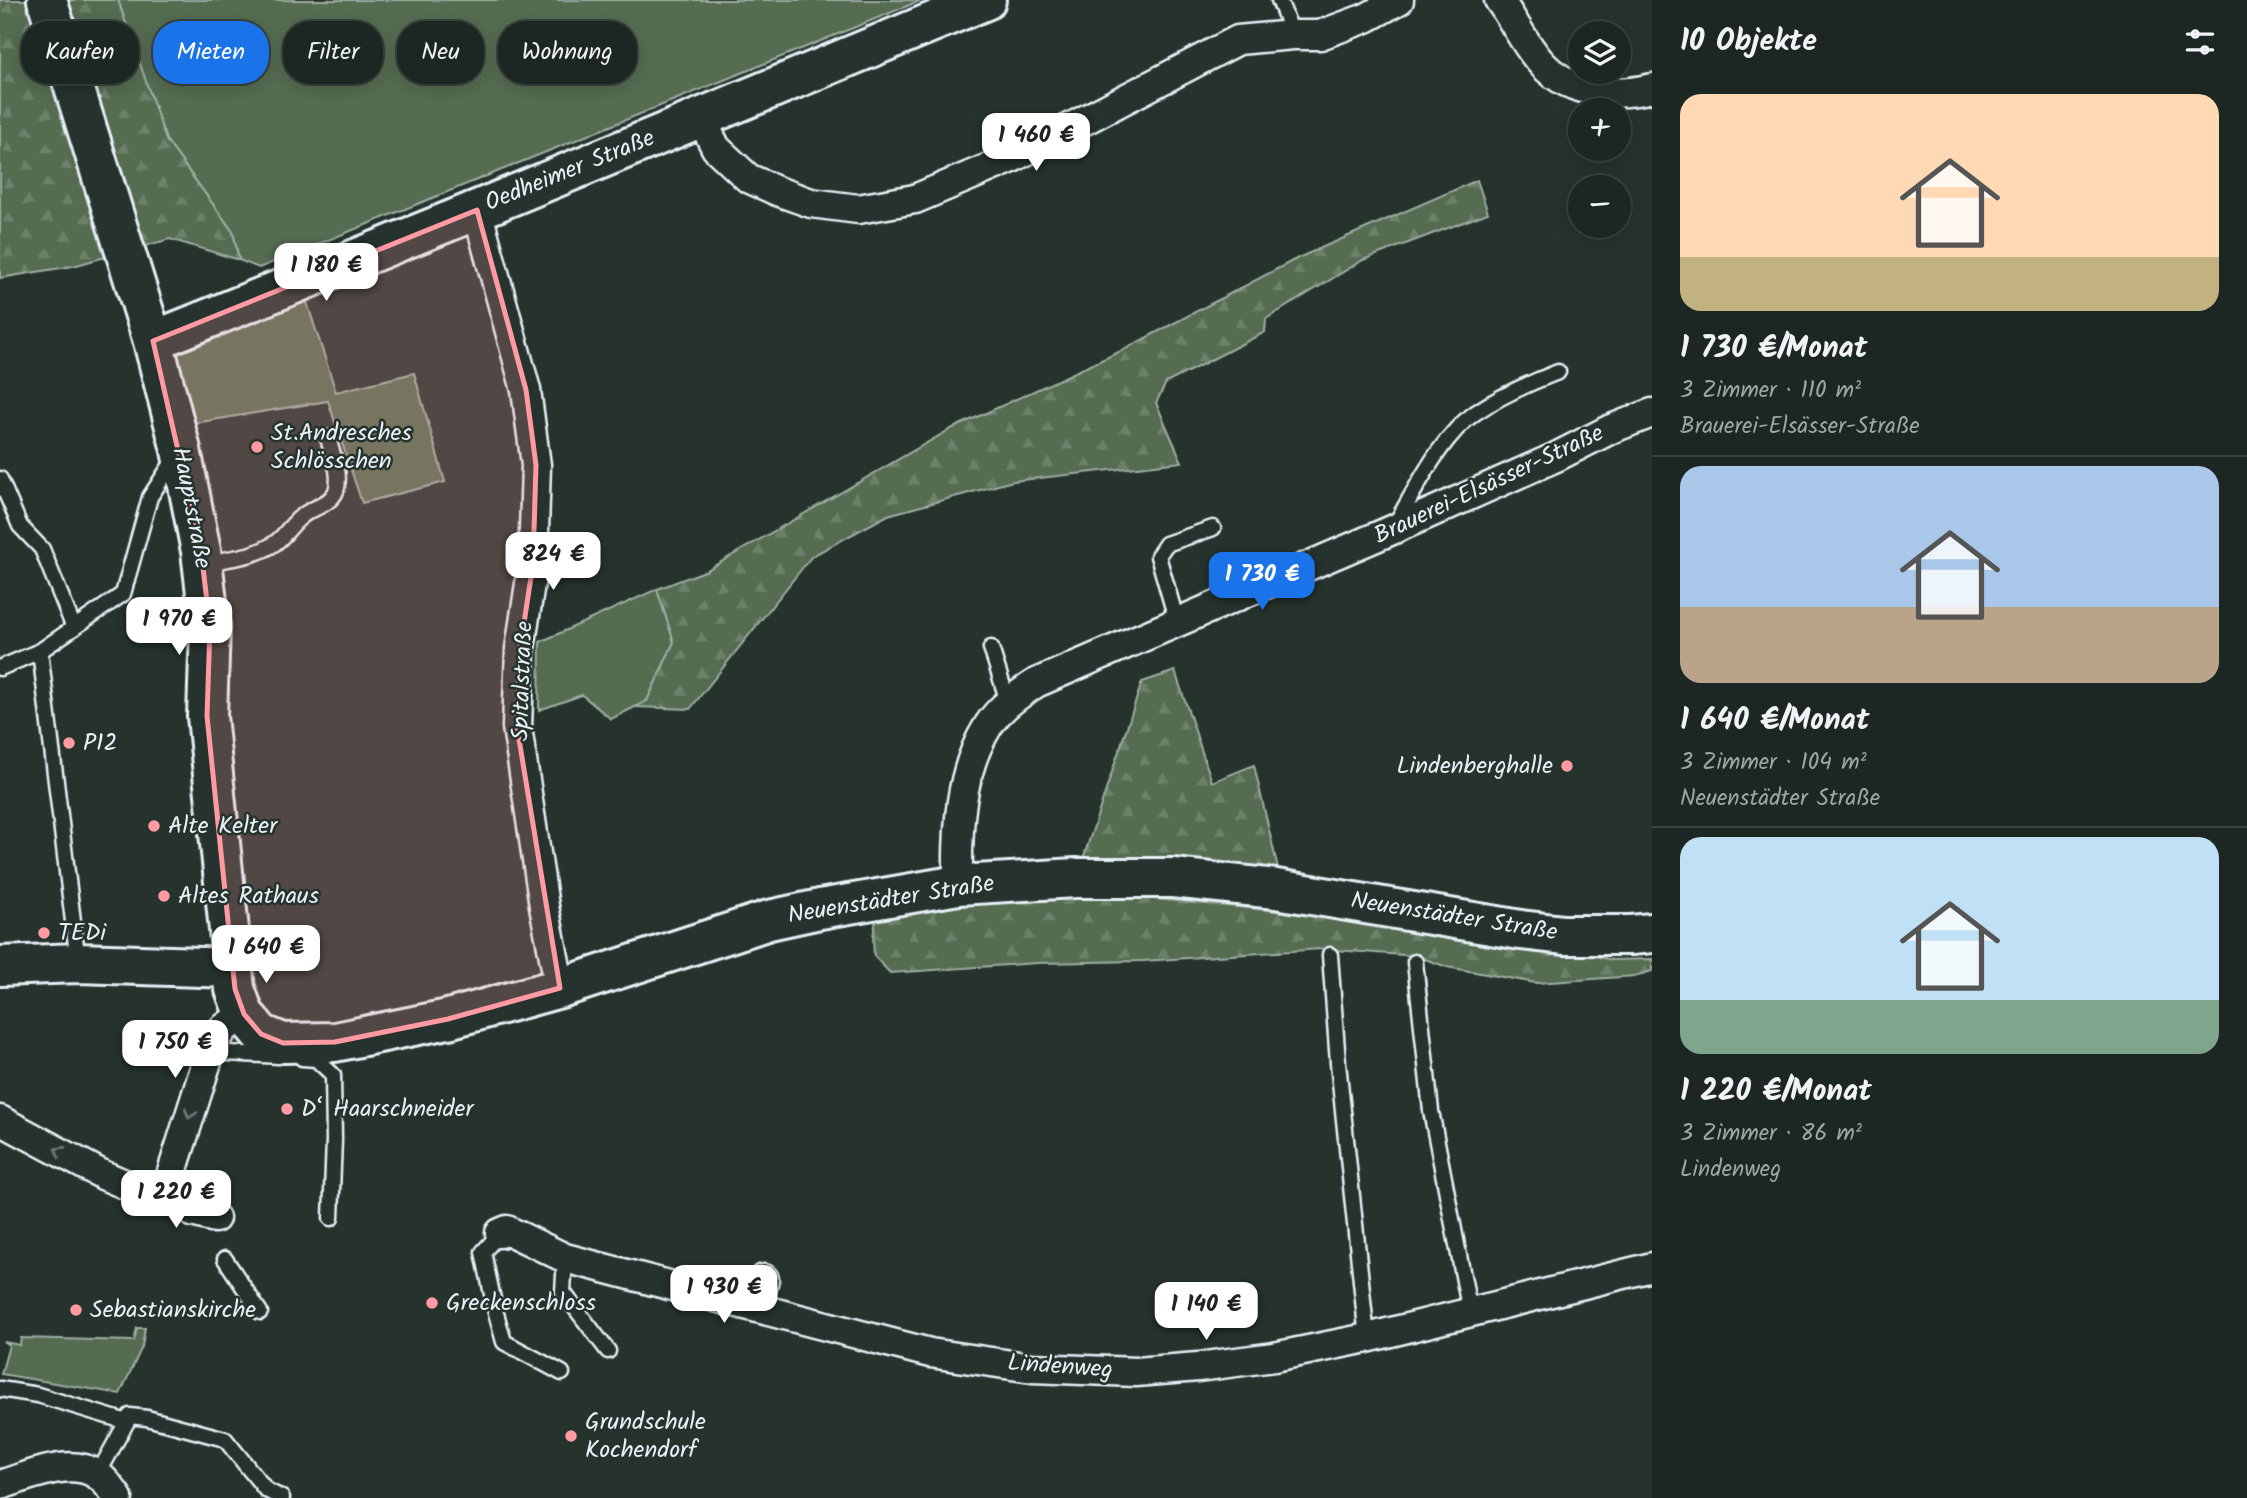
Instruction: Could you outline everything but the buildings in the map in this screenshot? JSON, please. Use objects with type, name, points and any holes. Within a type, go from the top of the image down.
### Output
[{"type":"main road","name":"Hauptstraße","points":[[47,0],[153,341],[181,450],[202,564],[210,627],[207,716],[233,968]]},
{"type":"main road","name":"Oedheimer Straße","points":[[153,341],[986,0]]},
{"type":"main road","name":"Neuenstädter Straße","points":[[244,1014],[261,1034],[283,1043],[335,1042],[448,1019],[559,988],[769,920],[958,885],[1076,878],[1173,878],[1276,889],[1553,933],[1652,933]]},
{"type":"main road","points":[[0,966],[78,963],[233,968],[235,989],[244,1014]]},
{"type":"street","points":[[701,117],[716,148],[748,178],[777,191],[811,202],[858,209],[915,200],[1010,159],[1238,40],[1320,35],[1366,18],[1399,0]]},
{"type":"street","points":[[1499,0],[1539,61],[1560,79],[1586,90],[1614,94],[1652,88]]},
{"type":"street","name":"Spitalstraße","points":[[477,210],[526,390],[536,465],[533,564],[520,649],[517,727],[559,988]]},
{"type":"street","name":"Brauerei-Elsässer-Straße","points":[[958,885],[957,832],[965,789],[975,754],[988,725],[1008,702],[1036,683],[1392,530],[1556,457],[1611,429],[1652,413]]},
{"type":"street","points":[[167,1188],[210,1052],[223,1029],[244,1014]]},
{"type":"street","points":[[0,1120],[103,1175],[141,1191],[167,1188]]},
{"type":"street","points":[[167,1188],[192,1212],[216,1222]]},
{"type":"street","name":"Lindenweg","points":[[500,1233],[506,1230],[565,1258],[930,1353],[1032,1368],[1136,1372],[1274,1357],[1367,1338],[1652,1267]]},
{"type":"street","points":[[757,1307],[764,1279]]},
{"type":"street","points":[[0,1485],[60,1468],[83,1468],[98,1474],[118,1498]]},
{"type":"lane","points":[[1279,0],[1293,35]]},
{"type":"lane","points":[[1392,530],[1453,433],[1474,414],[1558,372]]},
{"type":"lane","points":[[202,564],[247,555],[276,543],[297,520],[335,493],[338,476],[328,438]]},
{"type":"lane","points":[[0,668],[40,651],[123,594],[150,497],[181,450]]},
{"type":"lane","points":[[0,479],[20,526],[42,549],[74,628]]},
{"type":"lane","points":[[1177,622],[1158,556],[1166,544],[1213,528]]},
{"type":"lane","points":[[991,648],[1008,702]]},
{"type":"lane","points":[[40,651],[78,963]]},
{"type":"lane","points":[[1329,955],[1367,1338]]},
{"type":"lane","points":[[1415,962],[1431,1111],[1470,1312]]},
{"type":"lane","points":[[210,1052],[316,1059],[333,1075],[331,1218]]},
{"type":"lane","name":"Lindenweg","points":[[500,1233],[483,1252],[495,1314],[504,1342],[562,1373]]},
{"type":"lane","points":[[565,1258],[563,1292],[608,1351]]},
{"type":"lane","points":[[225,1259],[260,1312]]},
{"type":"lane","points":[[0,1389],[38,1395],[127,1422]]},
{"type":"lane","points":[[98,1474],[130,1416],[147,1418],[225,1439],[266,1490],[282,1498]]},
{"type":"highlighted area","points":[[477,210],[526,390],[536,465],[533,564],[520,649],[517,727],[560,988],[448,1019],[335,1042],[283,1043],[261,1034],[244,1014],[235,989],[207,716],[210,627],[201,551],[153,341]]},
{"type":"green space","points":[[0,0],[118,0],[125,21],[21,21],[21,84],[139,84],[139,61],[166,140],[233,232],[239,260],[170,239],[73,266],[0,278]]},
{"type":"green space","points":[[118,0],[922,0],[259,268],[239,260],[233,232],[166,140],[139,61],[139,21],[125,21]]},
{"type":"green space","points":[[1477,180],[1488,213],[1363,260],[1266,319],[1265,332],[1166,383],[1156,403],[1182,462],[1013,481],[888,515],[812,556],[690,709],[635,707],[647,701],[674,642],[657,589],[705,571],[951,429],[1123,350],[1298,258]]},
{"type":"green space","points":[[300,281],[336,392],[414,373],[445,482],[362,503],[328,401],[176,426],[153,341]]},
{"type":"green space","points":[[657,589],[674,642],[647,701],[611,719],[582,695],[539,710],[540,642]]},
{"type":"green space","points":[[1175,671],[1212,782],[1254,765],[1279,873],[1083,859],[1142,682]]},
{"type":"green space","points":[[1094,893],[1268,910],[1565,949],[1612,960],[1652,959],[1652,971],[1635,976],[1536,983],[1447,967],[1417,956],[1321,949],[890,973],[874,956],[873,936],[876,920],[965,904]]},
{"type":"green space","points":[[137,1328],[145,1328],[142,1347],[120,1394],[1,1374],[9,1345],[4,1342],[20,1345],[21,1338],[134,1341]]},
{"type":"place","name":"St.Andresches Schlösschen","points":[[257,447]]},
{"type":"place","name":"P12","points":[[69,743]]},
{"type":"place","name":"Lindenberghalle","points":[[1567,766]]},
{"type":"place","name":"Alte Kelter","points":[[154,826]]},
{"type":"place","name":"Altes Rathaus","points":[[164,896]]},
{"type":"place","name":"TEDi","points":[[44,933]]},
{"type":"place","name":"D‘ Haarschneider","points":[[287,1109]]},
{"type":"place","name":"Greckenschloss","points":[[432,1303]]},
{"type":"place","name":"Sebastianskirche","points":[[76,1310]]},
{"type":"place","name":"Grundschule Kochendorf","points":[[571,1436]]}]
